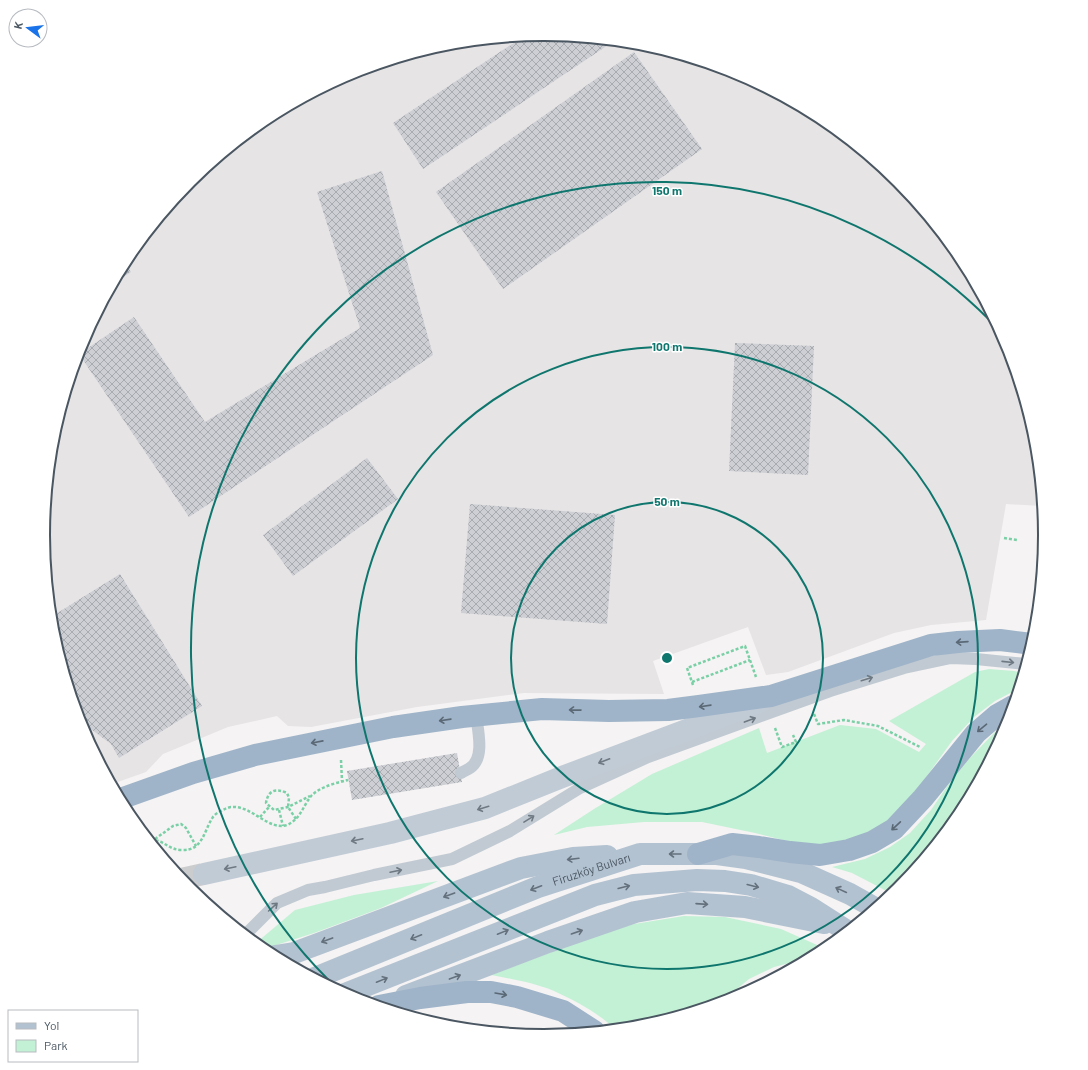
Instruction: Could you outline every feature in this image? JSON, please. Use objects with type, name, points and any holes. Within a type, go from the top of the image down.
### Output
[{"type":"highway","points":[[126,798],[193,773],[255,755],[393,727],[476,716],[542,710],[668,710],[699,706],[771,696],[930,645],[1000,640],[1026,643]]},
{"type":"highway","points":[[698,854],[732,844],[820,855],[849,850],[872,842],[894,829],[923,798],[976,733],[997,715],[1006,710]]},
{"type":"highway","points":[[389,1004],[420,998],[467,992],[491,992],[517,997],[562,1011],[587,1027]]},
{"type":"main road","points":[[204,874],[390,833],[485,808],[562,777],[721,717],[771,696]]},
{"type":"main road","points":[[284,955],[294,953],[521,868],[574,858],[640,854]]},
{"type":"main road","name":"Firuzköy Bulvarı","points":[[321,975],[538,887],[640,854],[717,854],[746,858],[801,872],[850,894],[871,905]]},
{"type":"main road","name":"Firuzköy Bulvarı","points":[[354,990],[595,895],[634,885],[697,880],[724,881],[751,886],[788,896],[811,908],[843,929]]},
{"type":"main road","points":[[386,1003],[548,942],[635,912],[686,903],[745,907],[842,929]]},
{"type":"lane","points":[[249,931],[277,903],[308,890],[452,859],[510,831],[580,788],[648,757],[830,691],[904,668],[951,658],[976,658],[1021,663]]},
{"type":"lane","points":[[461,773],[470,768],[476,761],[480,747],[476,716]]},
{"type":"path","points":[[1004,538],[1016,540]]},
{"type":"path","points":[[694,688],[687,668],[744,646],[748,656]]},
{"type":"path","points":[[692,682],[750,660]]},
{"type":"path","points":[[811,714],[814,713],[818,724],[844,720],[878,726],[920,747]]},
{"type":"path","points":[[779,738],[782,747],[796,742],[793,735]]},
{"type":"path","points":[[340,757],[342,781]]},
{"type":"path","points":[[296,819],[288,807],[289,798],[287,793],[280,790],[275,790],[270,793],[266,803],[274,810],[278,810],[288,807],[312,796],[321,789],[332,784],[348,780]]},
{"type":"path","points":[[156,840],[160,841],[166,846],[174,849],[193,849],[204,837],[213,817],[219,812],[230,807],[252,812],[270,824],[277,826],[286,825],[296,819],[312,796]]},
{"type":"path","points":[[260,817],[269,807]]},
{"type":"path","points":[[278,810],[282,826]]},
{"type":"path","points":[[155,839],[173,826],[181,824],[186,828],[196,846]]},
{"type":"shaded area","points":[[544,41],[576,42],[640,50],[672,58],[703,67],[762,92],[791,107],[845,143],[870,164],[915,209],[936,234],[972,288],[987,317],[1012,376],[1029,439],[1037,503],[1037,506],[1006,504],[986,620],[931,625],[894,633],[788,672],[766,675],[748,627],[653,661],[664,694],[524,693],[417,707],[311,727],[288,726],[277,716],[228,727],[163,754],[146,772],[116,782],[88,724],[76,694],[67,663],[59,631],[51,567],[51,503],[59,439],[76,376],[101,317],[116,288],[152,234],[173,209],[218,164],[243,143],[297,107],[326,92],[385,67],[448,50],[480,45]]},
{"type":"green space","points":[[989,669],[1018,672],[1013,692],[995,701],[974,717],[952,741],[914,794],[886,823],[851,840],[822,845],[799,844],[702,822],[644,822],[587,827],[554,835],[652,774],[759,728],[767,753],[840,725],[876,729],[919,752],[926,744],[889,721],[975,672]]},
{"type":"green space","points":[[997,731],[972,782],[955,809],[936,836],[915,861],[886,891],[852,873],[832,867],[865,859],[890,847],[910,833],[931,810],[948,785],[968,760]]},
{"type":"green space","points":[[438,881],[381,908],[314,933],[271,947],[260,939],[295,910],[354,895]]},
{"type":"green space","points":[[684,916],[725,917],[781,929],[818,946],[792,962],[774,967],[749,979],[736,990],[703,1003],[640,1020],[610,1025],[586,1008],[547,988],[531,983],[491,975],[601,933],[634,924]]},
{"type":"building","points":[[515,42],[576,42],[608,45],[423,169],[393,123]]},
{"type":"building","points":[[634,52],[702,149],[503,289],[436,192]]},
{"type":"building","points":[[382,171],[433,355],[189,517],[83,359],[87,349],[134,317],[205,422],[360,328],[317,192]]},
{"type":"building","points":[[129,268],[131,272],[123,278]]},
{"type":"building","points":[[735,343],[814,346],[808,475],[729,471]]},
{"type":"building","points":[[367,458],[398,499],[293,576],[263,535]]},
{"type":"building","points":[[470,504],[615,515],[607,624],[461,613]]},
{"type":"building","points":[[120,574],[202,706],[119,758],[111,744],[90,728],[88,724],[76,694],[67,663],[56,614]]},
{"type":"building","points":[[457,753],[462,782],[352,800],[347,771]]},
{"type":"tunnel","points":[[189,877],[204,874]]}]
